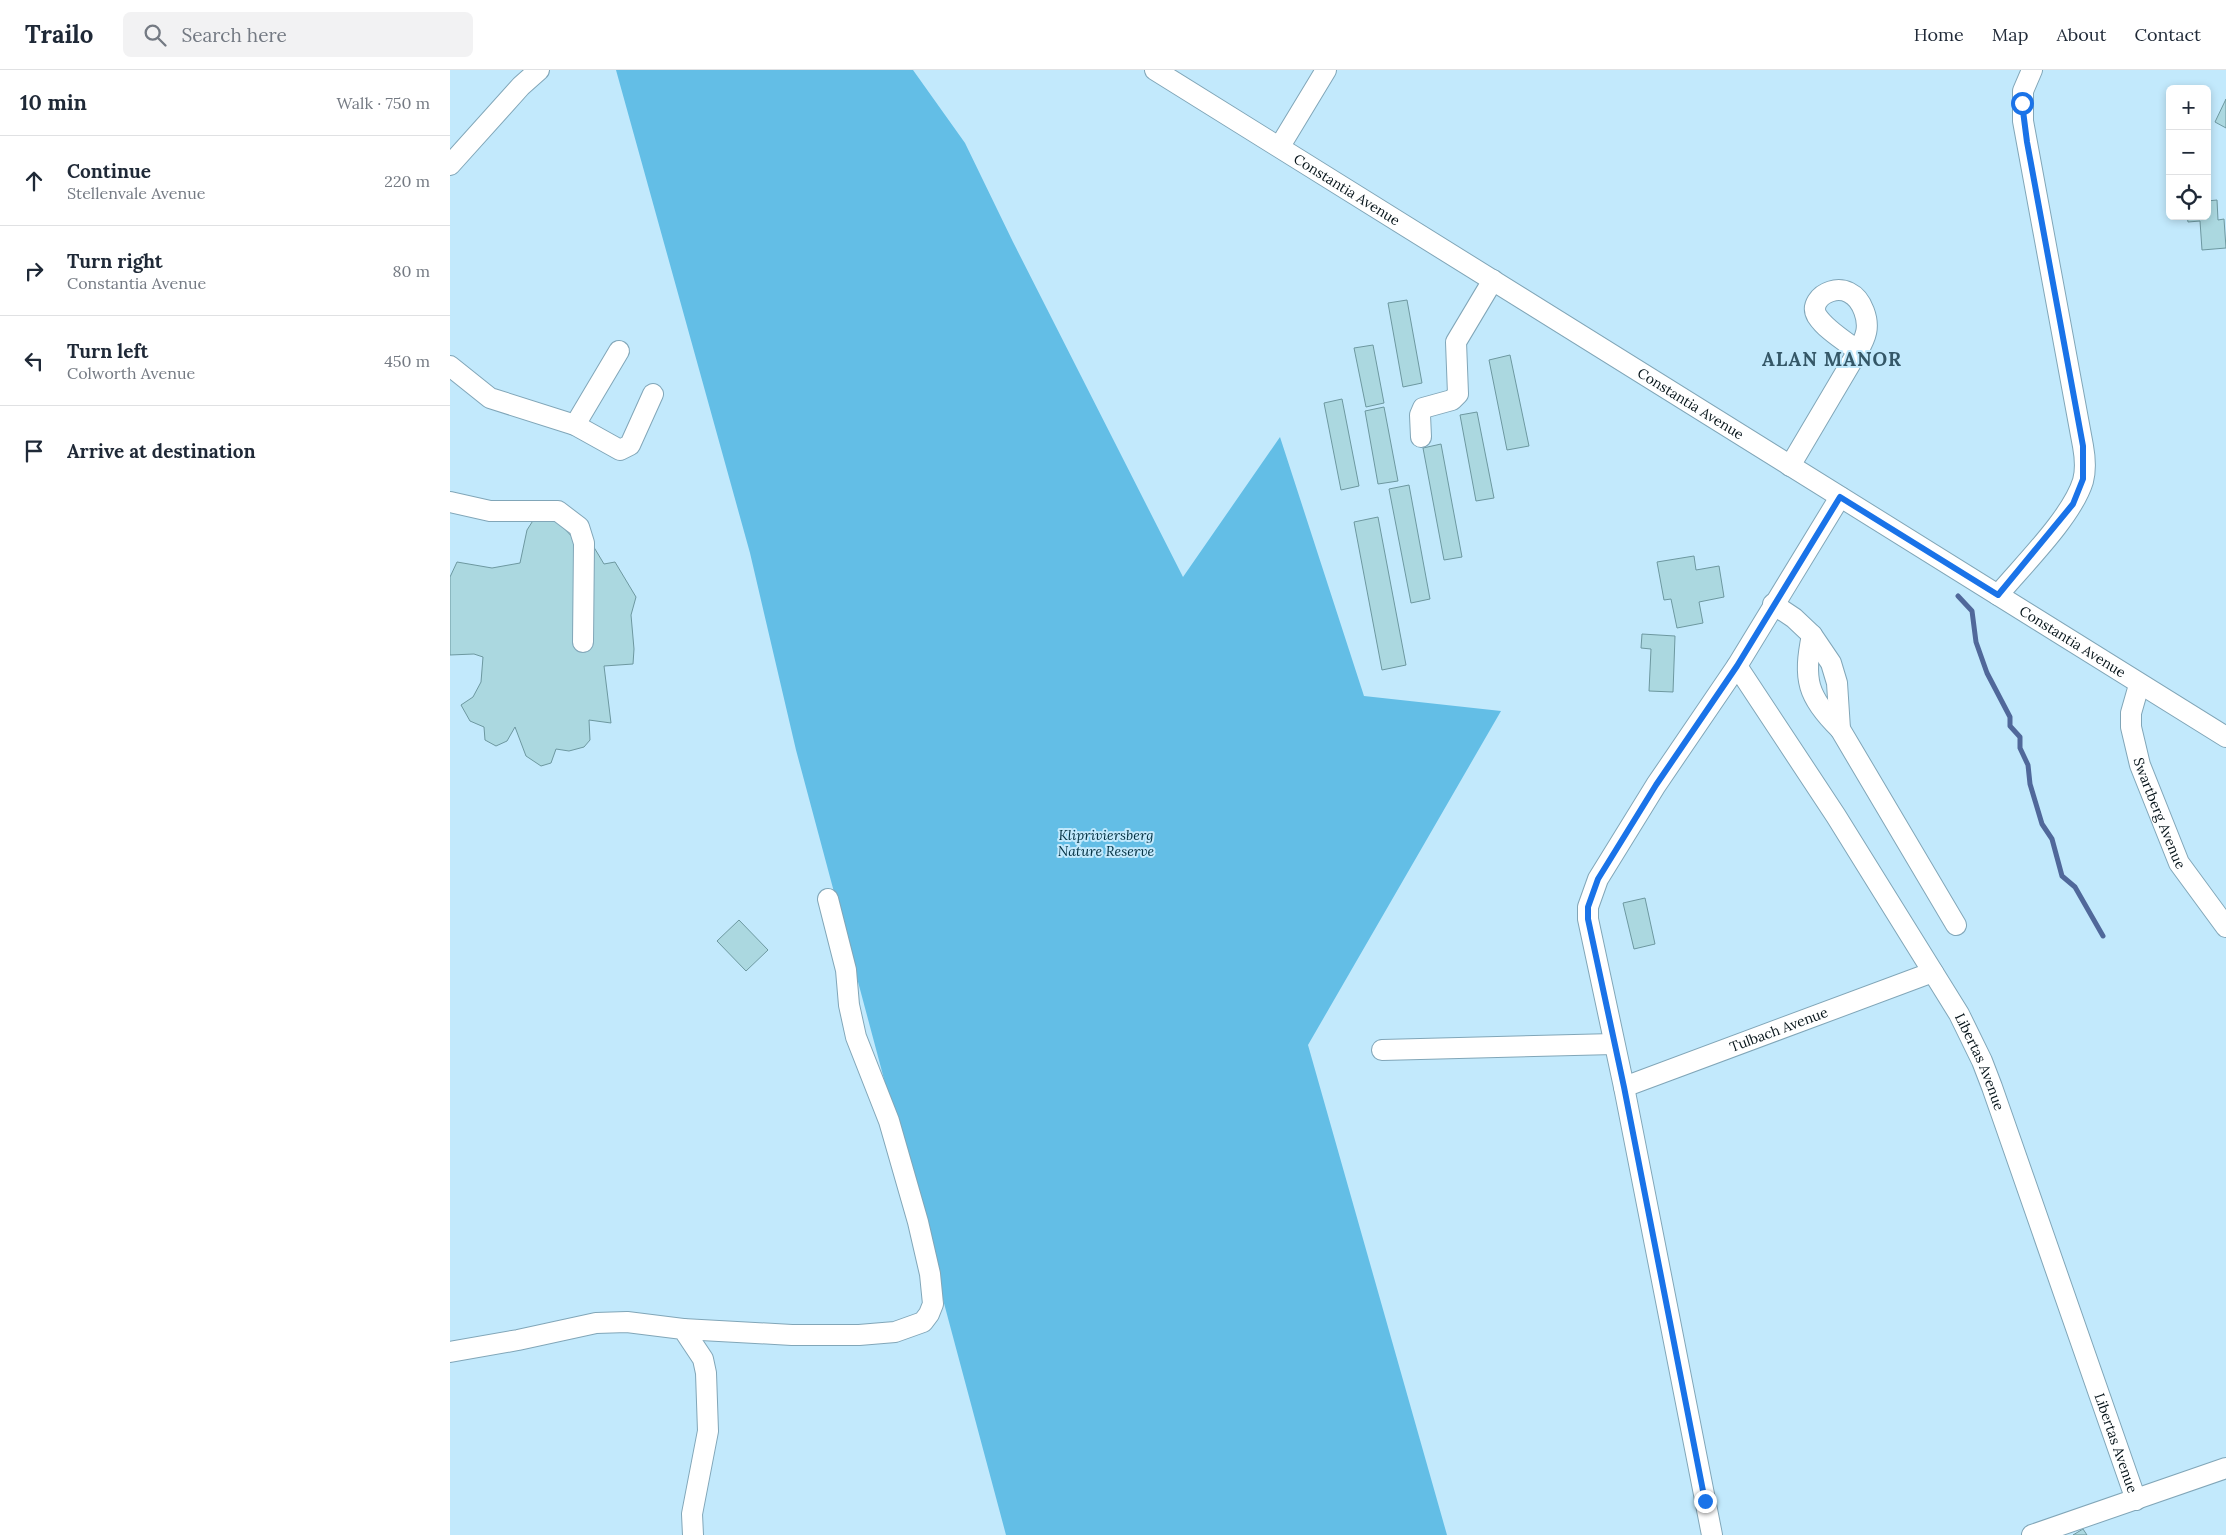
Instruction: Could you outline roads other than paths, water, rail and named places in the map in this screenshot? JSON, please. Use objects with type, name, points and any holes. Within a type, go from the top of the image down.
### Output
[{"type":"street","points":[[450,165],[521,86],[539,70]]},
{"type":"street","name":"Constantia Avenue","points":[[1155,70],[1280,146],[2226,737]]},
{"type":"street","points":[[1280,146],[1326,70]]},
{"type":"street","points":[[1998,595],[2073,504],[2081,485],[2084,470],[2083,446],[2023,122],[2023,91],[2032,70]]},
{"type":"street","points":[[1421,437],[1420,415],[1423,408],[1452,400],[1458,394],[1456,342],[1493,280]]},
{"type":"street","points":[[575,425],[619,350]]},
{"type":"street","points":[[1790,466],[1858,351]]},
{"type":"street","points":[[450,366],[490,398],[575,425],[620,450],[626,449],[630,445],[653,394]]},
{"type":"street","points":[[1712,1535],[1624,1087],[1588,919],[1588,907],[1593,888],[1656,785],[1737,666],[1773,604],[1840,497]]},
{"type":"street","points":[[450,502],[490,511],[558,511],[579,527],[584,543],[583,642]]},
{"type":"street","points":[[1773,604],[1794,618],[1812,635],[1831,663],[1837,682],[1840,729]]},
{"type":"street","points":[[1812,635],[1806,662],[1808,679],[1823,712],[1840,729],[1956,925]]},
{"type":"street","name":"Libertas Avenue","points":[[1737,666],[1836,816],[1960,1014],[1982,1061],[2136,1500]]},
{"type":"street","name":"Swartberg Avenue","points":[[2139,684],[2131,713],[2131,727],[2140,765],[2179,863],[2226,928]]},
{"type":"street","points":[[450,1352],[518,1340],[596,1322],[627,1322],[683,1329],[792,1335],[859,1335],[895,1332],[923,1322],[930,1314],[933,1304],[925,1251],[880,1095],[856,1037],[849,1005],[846,970],[828,899]]},
{"type":"street","name":"Tulbach Avenue","points":[[1624,1087],[1933,972]]},
{"type":"street","points":[[1382,1050],[1614,1044]]},
{"type":"street","points":[[683,1329],[702,1359],[706,1383],[708,1431],[692,1514],[693,1535]]},
{"type":"street","points":[[2032,1535],[2226,1468]]},
{"type":"waterway","points":[[1958,596],[1972,611],[1976,642],[1987,673],[2010,717],[2010,726],[2020,737],[2020,748],[2028,765],[2030,784],[2042,824],[2052,839],[2062,876],[2075,887],[2103,936]]},
{"type":"district","name":"ALAN MANOR","points":[[1832,359]]},
{"type":"park label","name":"Klipriviersberg Nature Reserve","points":[[1106,844]]}]
